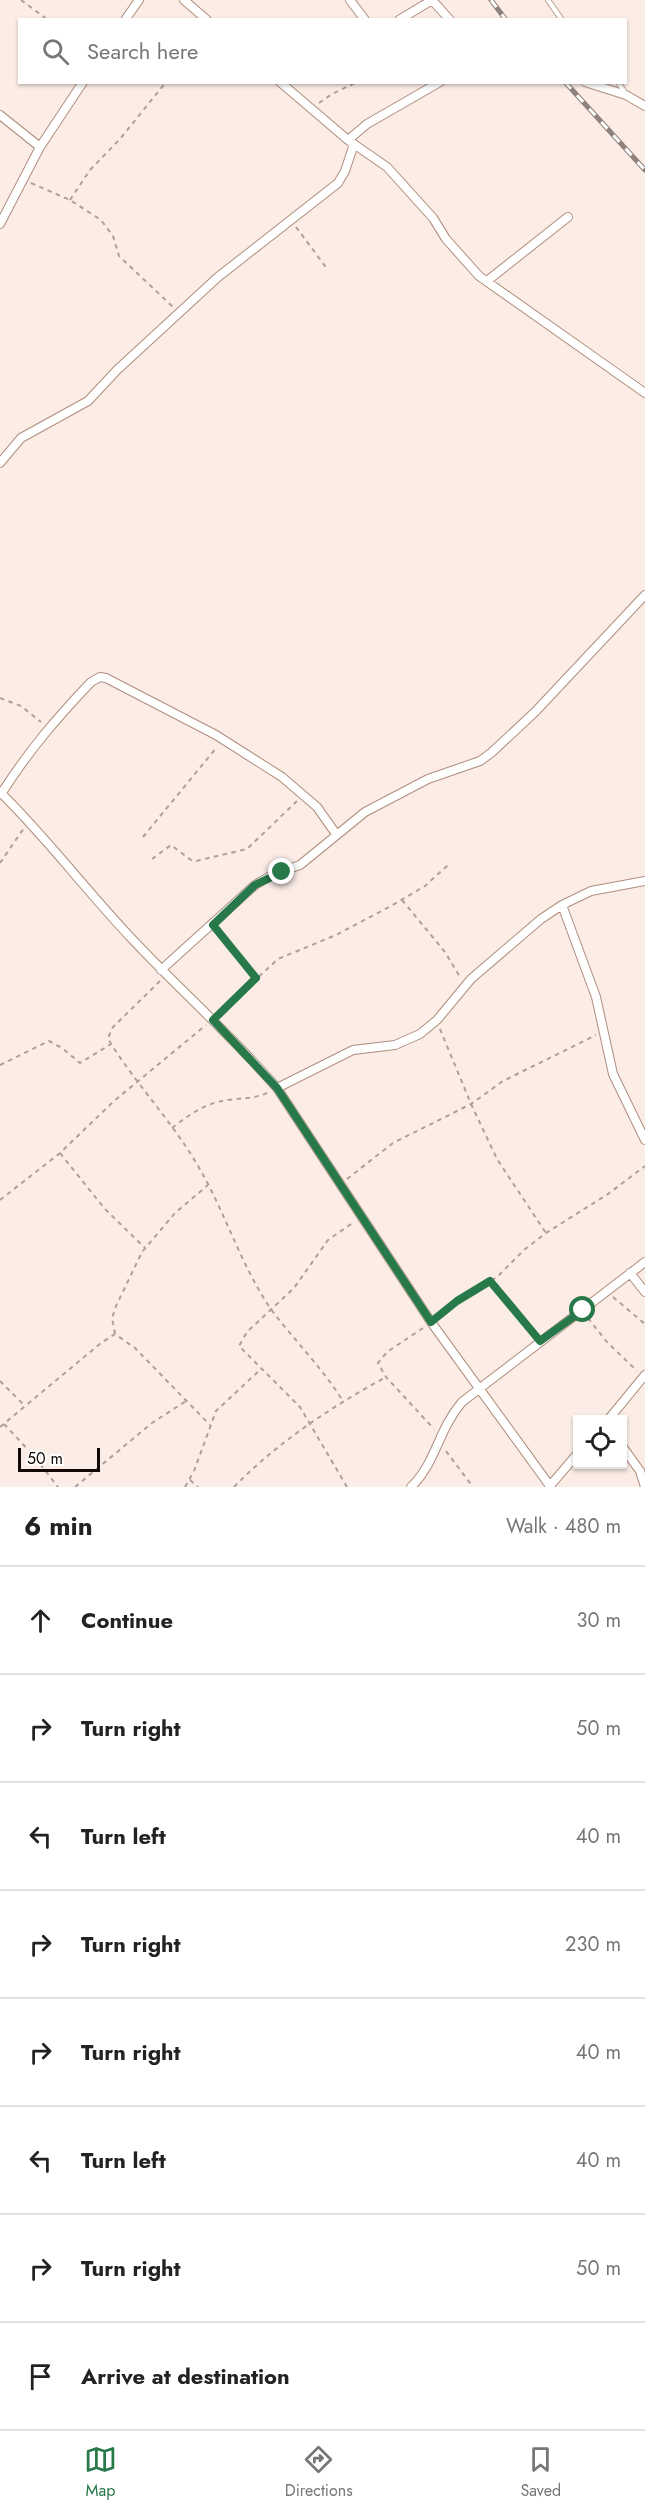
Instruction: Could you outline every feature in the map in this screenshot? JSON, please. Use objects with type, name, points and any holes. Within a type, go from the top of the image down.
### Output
[{"type":"street","points":[[126,18],[139,0]]},
{"type":"street","points":[[184,0],[205,18]]},
{"type":"street","points":[[350,0],[364,18]]},
{"type":"street","points":[[402,18],[432,0],[448,18]]},
{"type":"street","points":[[0,224],[40,147],[81,84]]},
{"type":"street","points":[[282,84],[351,142],[387,167],[433,218],[462,258],[487,281],[645,393]]},
{"type":"street","points":[[0,463],[21,438],[88,401],[117,370],[234,263],[338,183],[345,171],[351,142],[367,124],[437,84]]},
{"type":"street","points":[[591,84],[626,95],[645,106]]},
{"type":"street","points":[[0,116],[40,147]]},
{"type":"street","points":[[487,281],[568,217]]},
{"type":"street","points":[[164,972],[255,885],[274,874],[300,865],[336,834],[388,798],[428,779],[480,761],[491,753],[535,712],[645,595]]},
{"type":"street","points":[[336,834],[317,807],[303,794],[223,739],[145,696],[100,677],[91,682],[48,727],[1,793],[164,972],[277,1088],[431,1322],[549,1487],[573,1459]]},
{"type":"street","points":[[277,1088],[353,1050],[405,1042],[430,1027],[465,986],[541,919],[562,905],[591,891],[645,881]]},
{"type":"street","points":[[562,905],[596,997],[613,1074],[645,1140]]},
{"type":"street","points":[[411,1487],[424,1472],[452,1413],[478,1388],[645,1262]]},
{"type":"street","points":[[630,1273],[645,1292]]},
{"type":"street","points":[[611,1415],[644,1376]]},
{"type":"street","points":[[627,1453],[640,1471],[645,1487]]},
{"type":"lane","points":[[548,0],[561,18]]},
{"type":"lane","points":[[619,84],[626,95]]},
{"type":"path","points":[[21,0],[45,18]]},
{"type":"path","points":[[70,200],[90,170],[120,139],[164,84]]},
{"type":"path","points":[[313,109],[332,94],[353,84]]},
{"type":"path","points":[[23,180],[70,200],[101,220],[113,236],[119,256],[158,290],[179,314]]},
{"type":"path","points":[[291,220],[328,270]]},
{"type":"path","points":[[0,698],[21,706],[48,727]]},
{"type":"path","points":[[143,837],[223,739]]},
{"type":"path","points":[[152,859],[171,844],[191,860],[196,861],[247,849],[303,794]]},
{"type":"path","points":[[0,863],[29,822]]},
{"type":"path","points":[[0,1200],[60,1153],[102,1112],[213,1020],[256,978],[286,954],[336,935],[402,900],[425,886],[448,865]]},
{"type":"path","points":[[402,900],[445,952],[465,986]]},
{"type":"path","points":[[213,925],[256,978]]},
{"type":"path","points":[[164,972],[113,1027],[108,1038],[136,1083],[187,1147],[208,1184],[250,1275],[272,1311],[328,1376],[343,1401]]},
{"type":"path","points":[[437,1020],[471,1104],[497,1159],[546,1233]]},
{"type":"path","points":[[340,1186],[358,1168],[376,1158],[393,1143],[471,1104],[503,1081],[603,1031]]},
{"type":"path","points":[[0,1065],[50,1041],[80,1064],[111,1044]]},
{"type":"path","points":[[172,1128],[203,1107],[224,1100],[259,1097],[277,1088]]},
{"type":"path","points":[[60,1153],[105,1209],[145,1248]]},
{"type":"path","points":[[473,1487],[438,1439],[386,1377],[380,1367],[380,1360],[387,1352],[457,1301],[490,1281],[546,1233],[608,1194],[645,1166]]},
{"type":"path","points":[[208,1184],[175,1213],[145,1248],[112,1318],[115,1334],[135,1348],[210,1425]]},
{"type":"path","points":[[347,1487],[300,1407],[239,1346],[247,1332],[294,1288],[328,1240],[361,1217]]},
{"type":"path","points":[[490,1281],[540,1341]]},
{"type":"path","points":[[607,1292],[645,1323]]},
{"type":"path","points":[[583,1310],[606,1341],[644,1376]]},
{"type":"path","points":[[0,1427],[101,1343],[115,1334]]},
{"type":"path","points":[[185,1487],[190,1480],[210,1425],[223,1403],[262,1368]]},
{"type":"path","points":[[234,1487],[258,1464],[309,1424],[343,1401],[386,1377]]},
{"type":"path","points":[[0,1381],[25,1406]]},
{"type":"path","points":[[75,1487],[152,1423],[187,1400]]},
{"type":"path","points":[[4,1424],[34,1456],[58,1487]]},
{"type":"path","points":[[190,1480],[198,1487]]},
{"type":"railway","points":[[491,0],[504,18]]},
{"type":"railway","points":[[567,84],[645,170]]},
{"type":"route","points":[[282,872],[255,885],[213,925],[256,978],[213,1020],[277,1088],[431,1322],[457,1301],[490,1281],[540,1341],[583,1310]]}]
